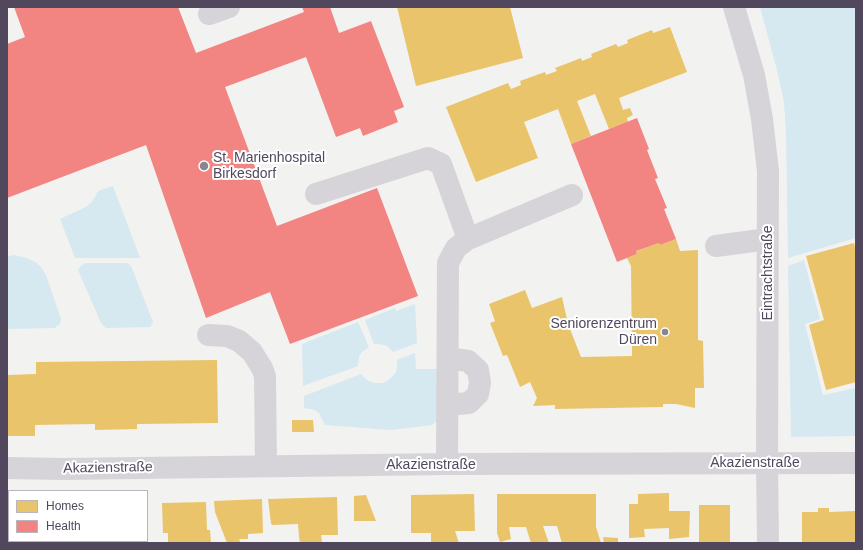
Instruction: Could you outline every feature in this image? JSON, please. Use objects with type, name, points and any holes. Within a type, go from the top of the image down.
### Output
[{"type":"street","name":"Eintrachtstraße","points":[[734,7],[754,75],[762,119],[768,171],[768,543]]},
{"type":"street","points":[[316,194],[428,158],[441,164],[468,239]]},
{"type":"street","points":[[447,464],[448,263],[456,248],[468,239],[572,195]]},
{"type":"street","points":[[716,246],[768,239]]},
{"type":"street","points":[[208,335],[227,336],[239,341],[252,352],[262,368],[264,376],[266,466]]},
{"type":"street","points":[[448,358],[468,361],[478,370],[480,383],[478,394],[469,403],[448,405]]},
{"type":"street","name":"Akazienstraße","points":[[7,468],[63,469],[447,464],[856,463]]},
{"type":"shaded area","points":[[760,7],[856,7],[856,238],[788,258],[786,132],[784,102]]},
{"type":"shaded area","points":[[113,186],[140,258],[75,258],[60,219],[86,207],[92,202],[98,191]]},
{"type":"shaded area","points":[[13,255],[27,258],[35,262],[41,267],[46,275],[61,319],[60,324],[55,328],[7,329],[7,257]]},
{"type":"shaded area","points":[[804,260],[820,319],[805,324],[823,395],[856,388],[856,436],[791,437],[788,266]]},
{"type":"shaded area","points":[[85,263],[127,263],[130,265],[153,322],[150,327],[106,328],[101,323],[78,270]]},
{"type":"shaded area","points":[[415,304],[417,343],[393,352],[387,346],[374,344],[365,320],[395,308],[396,311]]},
{"type":"shaded area","points":[[358,322],[369,347],[361,353],[358,366],[303,386],[302,344]]},
{"type":"shaded area","points":[[415,353],[416,369],[437,369],[438,420],[432,425],[391,430],[325,425],[319,413],[315,410],[304,408],[304,396],[361,374],[367,380],[374,383],[383,383],[396,372],[397,360]]},
{"type":"building: Homes","points":[[397,7],[510,7],[523,58],[416,86]]},
{"type":"building: Homes","points":[[670,27],[687,72],[619,98],[623,110],[630,108],[633,115],[627,118],[628,122],[609,129],[595,94],[577,101],[591,136],[571,144],[558,109],[524,122],[538,158],[476,182],[446,107],[508,83],[511,89],[521,85],[520,81],[545,72],[546,75],[557,71],[555,68],[581,58],[582,61],[592,57],[591,54],[616,44],[618,47],[628,43],[627,40],[652,30],[653,33]]},
{"type":"building: Homes","name":"Seniorenzentrum Düren","points":[[676,239],[680,251],[698,250],[698,340],[703,341],[704,388],[695,388],[695,408],[676,404],[663,404],[663,407],[555,409],[555,405],[533,406],[537,398],[530,382],[520,387],[507,355],[503,356],[490,323],[495,321],[489,304],[525,290],[532,308],[562,297],[568,324],[581,357],[632,356],[631,266],[627,258],[637,254],[636,251]]},
{"type":"building: Homes","points":[[854,243],[856,251],[856,382],[826,390],[809,325],[824,320],[806,256]]},
{"type":"building: Homes","points":[[217,360],[218,423],[137,424],[137,429],[95,430],[95,424],[35,425],[35,436],[7,436],[7,375],[36,374],[36,362]]},
{"type":"building: Homes","points":[[292,420],[313,420],[314,432],[292,432]]},
{"type":"building: Homes","points":[[669,493],[669,511],[690,511],[689,537],[669,539],[669,528],[644,529],[645,537],[629,538],[629,504],[638,504],[638,494]]},
{"type":"building: Homes","points":[[474,494],[475,531],[455,531],[459,543],[431,543],[431,533],[411,533],[411,495]]},
{"type":"building: Homes","points":[[497,494],[596,494],[596,527],[601,543],[562,543],[557,526],[543,526],[549,543],[531,543],[526,527],[509,527],[511,539],[500,542],[497,533]]},
{"type":"building: Homes","points":[[366,495],[376,521],[354,521],[354,496]]},
{"type":"building: Homes","points":[[337,497],[338,535],[321,535],[322,543],[300,543],[298,524],[272,525],[271,523],[268,499]]},
{"type":"building: Homes","points":[[262,499],[263,533],[248,534],[248,539],[239,539],[241,543],[227,543],[215,512],[214,501]]},
{"type":"building: Homes","points":[[206,502],[207,530],[210,530],[211,543],[168,543],[168,533],[163,533],[162,503]]},
{"type":"building: Homes","points":[[699,505],[730,505],[730,543],[699,543]]},
{"type":"building: Homes","points":[[818,508],[829,508],[829,512],[856,511],[856,543],[802,543],[802,512],[818,512]]},
{"type":"building: Homes","points":[[7,526],[8,542],[36,543],[7,543]]},
{"type":"building: Homes","points":[[603,537],[618,538],[618,543],[604,543]]},
{"type":"building: Homes","points":[[86,542],[100,543],[86,543]]},
{"type":"building: Homes","points":[[144,542],[145,543],[112,543]]},
{"type":"building: Health","name":"St. Marienhospital Birkesdorf","points":[[14,7],[178,7],[196,53],[304,12],[302,7],[330,7],[339,33],[371,21],[404,107],[394,111],[398,122],[363,136],[360,128],[336,137],[306,57],[225,87],[277,226],[377,188],[418,296],[290,344],[270,292],[206,318],[146,145],[7,198],[7,44],[25,37]]},
{"type":"building: Health","points":[[637,118],[658,178],[655,179],[667,208],[664,209],[676,239],[636,251],[637,254],[617,262],[571,144]]},
{"type":"place","name":"St. Marienhospital Birkesdorf","points":[[204,166]]},
{"type":"place","name":"Seniorenzentrum Düren","points":[[665,332]]}]
